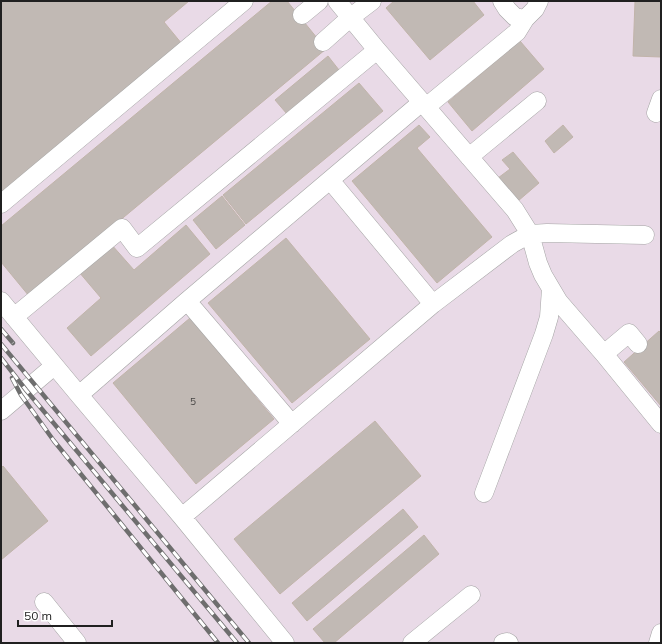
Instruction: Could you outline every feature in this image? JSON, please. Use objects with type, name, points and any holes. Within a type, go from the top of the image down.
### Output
[{"type":"lane","points":[[1,204],[244,1]]},
{"type":"lane","points":[[302,15],[319,1]]},
{"type":"lane","points":[[337,1],[377,50],[515,210],[530,234],[538,263],[559,302],[661,424]]},
{"type":"lane","points":[[323,42],[372,1]]},
{"type":"lane","points":[[502,1],[515,17],[525,19]]},
{"type":"lane","points":[[79,395],[330,180],[517,32],[525,19],[535,9],[539,1]]},
{"type":"lane","points":[[14,317],[122,228],[138,248],[377,50]]},
{"type":"lane","points":[[470,157],[537,101]]},
{"type":"lane","points":[[330,180],[433,304]]},
{"type":"lane","points":[[182,517],[433,304],[512,244],[530,234],[546,233],[645,236]]},
{"type":"lane","points":[[484,493],[544,334],[549,317],[551,289]]},
{"type":"lane","points":[[1,301],[182,517],[285,643]]},
{"type":"lane","points":[[187,301],[292,424]]},
{"type":"lane","points":[[604,354],[629,333],[638,344]]},
{"type":"lane","points":[[1,411],[54,366]]},
{"type":"lane","points":[[412,643],[471,595]]},
{"type":"lane","points":[[44,602],[77,643]]},
{"type":"lane","points":[[658,643],[661,633]]},
{"type":"lane","points":[[502,643],[509,643]]},
{"type":"shaded area","points":[[1,1],[661,1],[661,643],[1,643]]},
{"type":"building","points":[[1,1],[189,1],[164,22],[182,44],[1,194]]},
{"type":"building","points":[[272,1],[287,1],[326,49],[29,296],[1,262],[1,226]]},
{"type":"building","points":[[394,1],[473,1],[484,15],[430,60],[386,8]]},
{"type":"building","points":[[635,1],[661,1],[661,57],[633,56]]},
{"type":"building","points":[[520,41],[544,69],[472,131],[448,102]]},
{"type":"building","points":[[328,56],[339,70],[287,114],[275,100]]},
{"type":"building","points":[[359,83],[383,111],[246,224],[223,195]]},
{"type":"building","points":[[419,125],[430,137],[417,148],[492,237],[437,283],[352,181]]},
{"type":"building","points":[[563,125],[573,137],[554,153],[545,141]]},
{"type":"building","points":[[513,152],[539,183],[518,201],[498,178],[510,169],[502,160]]},
{"type":"building","points":[[222,196],[245,225],[216,249],[193,220]]},
{"type":"building","points":[[186,225],[210,254],[91,356],[67,328],[101,298],[79,272],[111,244],[134,270]]},
{"type":"building","points":[[286,238],[370,339],[292,403],[208,303]]},
{"type":"building","points":[[190,318],[274,419],[196,484],[113,383]]},
{"type":"building","points":[[659,331],[661,333],[661,406],[624,362]]},
{"type":"building","points":[[375,421],[421,476],[280,594],[234,539]]},
{"type":"building","points":[[3,466],[48,521],[1,560],[1,468]]},
{"type":"building","points":[[403,509],[418,527],[307,621],[292,603]]},
{"type":"building","points":[[424,535],[439,554],[334,643],[325,643],[313,629]]},
{"type":"railway","points":[[1,329],[13,343]]},
{"type":"railway","points":[[1,344],[249,643]]},
{"type":"railway","points":[[1,358],[237,643]]},
{"type":"railway","points":[[12,378],[21,395],[54,441],[218,643]]}]
